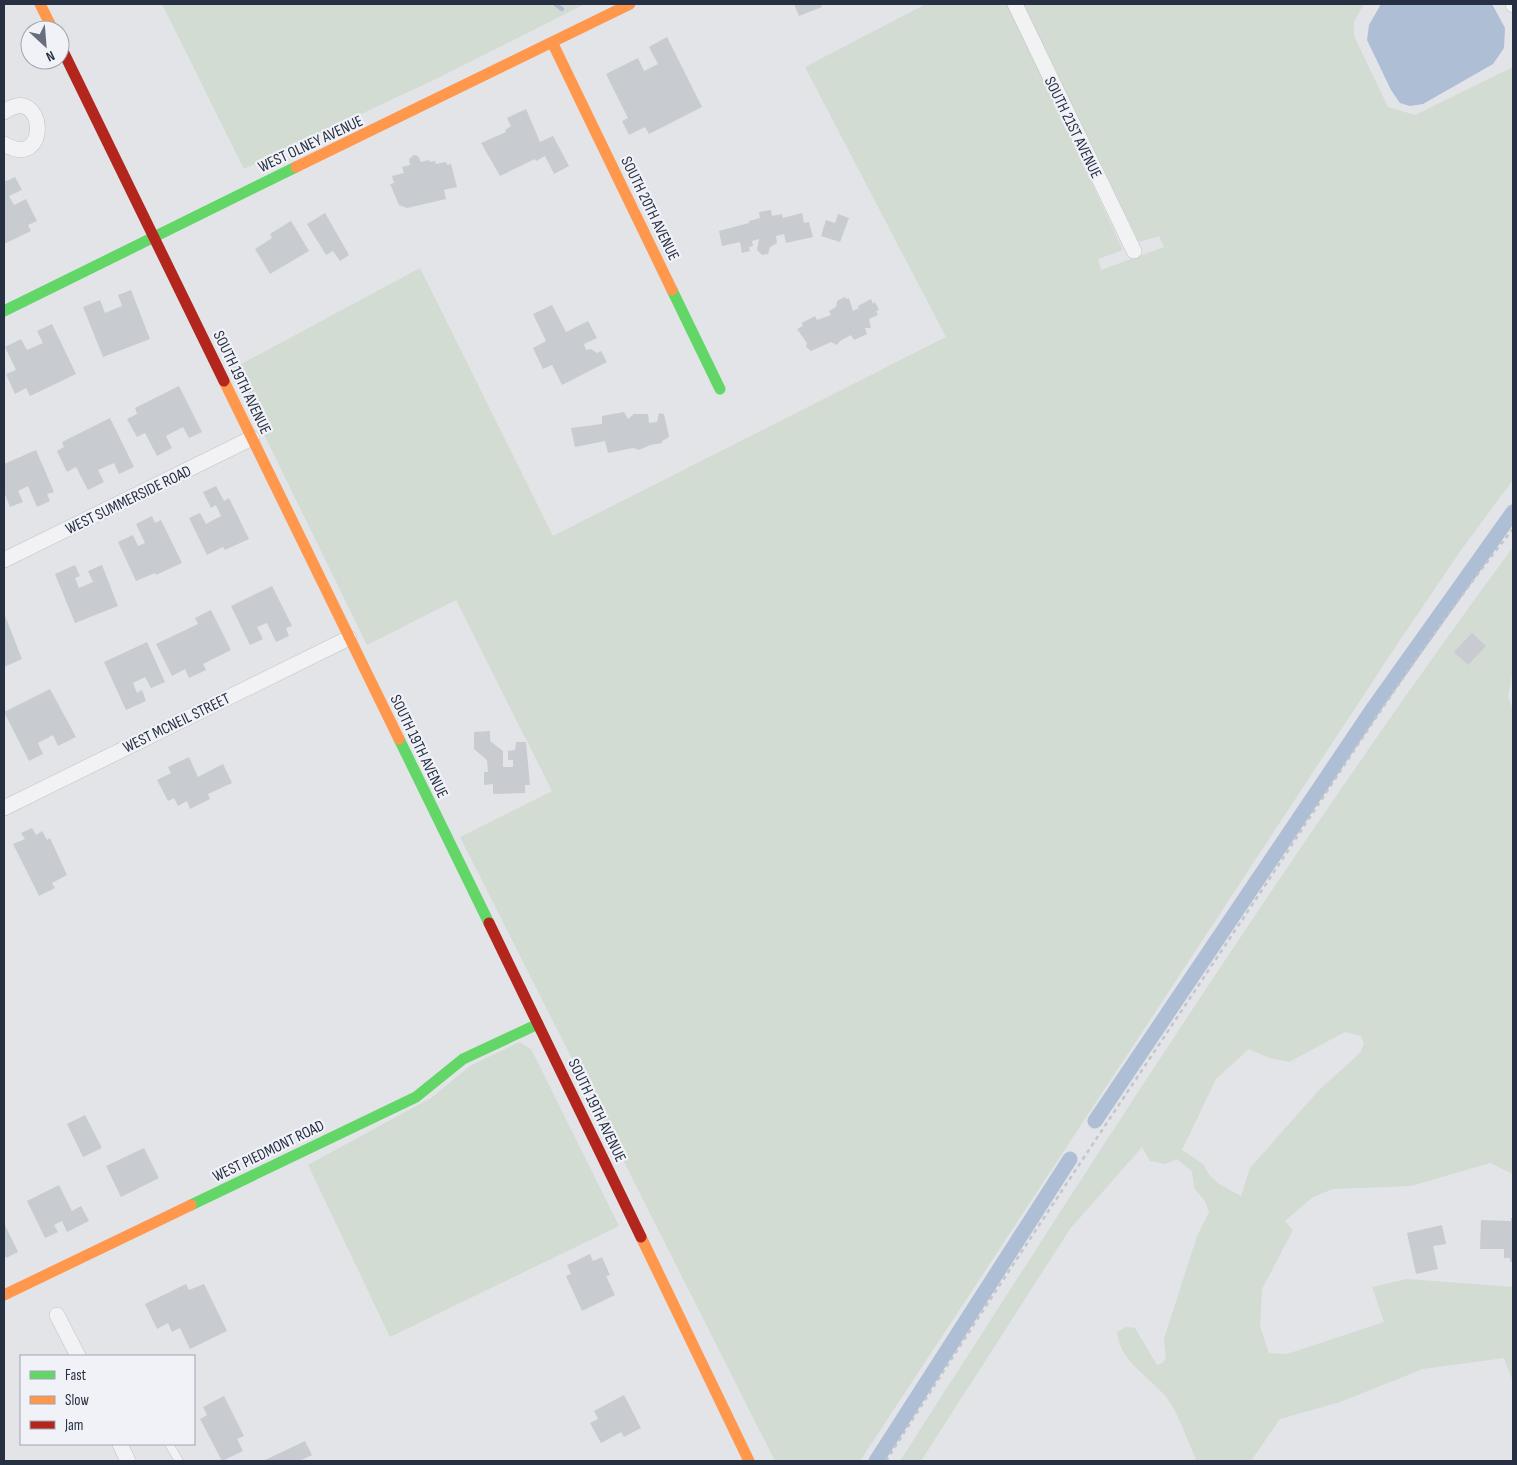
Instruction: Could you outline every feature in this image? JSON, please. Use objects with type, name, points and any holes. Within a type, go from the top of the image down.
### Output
[{"type":"street","points":[[40,4],[47,20]]},
{"type":"street","name":"WEST OLNEY AVENUE","points":[[4,311],[630,4]]},
{"type":"street","name":"SOUTH 21ST AVENUE","points":[[1015,4],[1134,251]]},
{"type":"street","name":"SOUTH 20TH AVENUE","points":[[552,42],[720,388]]},
{"type":"street","name":"SOUTH 19TH AVENUE","points":[[70,65],[749,1461]]},
{"type":"street","points":[[4,112],[18,106],[26,108],[34,114],[38,121],[39,130],[36,139],[30,146],[22,149],[13,149],[4,144]]},
{"type":"street","name":"WEST SUMMERSIDE ROAD","points":[[4,560],[252,438]]},
{"type":"street","name":"WEST MCNEIL STREET","points":[[4,808],[349,638]]},
{"type":"street","name":"WEST PIEDMONT ROAD","points":[[4,1295],[416,1098],[463,1059],[538,1024]]},
{"type":"street","points":[[58,1314],[78,1355]]},
{"type":"street","points":[[120,1445],[128,1461]]},
{"type":"lane","points":[[170,1445],[179,1461]]},
{"type":"path","points":[[886,1461],[992,1296],[1372,723],[1483,567],[1513,530]]},
{"type":"shaded area","points":[[162,4],[585,4],[440,77],[244,169]]},
{"type":"shaded area","points":[[926,4],[1008,4],[1123,250],[1098,259],[1101,270],[1164,247],[1159,236],[1139,242],[1023,4],[1364,4],[1354,22],[1354,36],[1388,107],[1415,115],[1513,67],[1513,480],[1461,550],[1394,649],[860,1461],[775,1461],[460,837],[552,791],[456,600],[367,645],[232,369],[420,268],[553,536],[946,337],[805,67]]},
{"type":"shaded area","points":[[1513,547],[1513,670],[1508,697],[1513,710],[1513,1174],[1490,1163],[1411,1186],[1333,1189],[1313,1197],[1285,1221],[1293,1230],[1262,1289],[1260,1326],[1269,1353],[1287,1354],[1384,1322],[1372,1287],[1407,1279],[1513,1287],[1513,1382],[1504,1358],[1423,1369],[1340,1402],[1280,1419],[1251,1461],[1197,1461],[1167,1398],[1129,1360],[1119,1343],[1117,1332],[1126,1327],[1135,1328],[1157,1365],[1163,1363],[1166,1357],[1164,1339],[1197,1236],[1209,1212],[1205,1201],[1194,1188],[1192,1171],[1177,1159],[1165,1164],[1150,1161],[1142,1147],[1070,1229],[921,1461],[900,1461],[1123,1114],[1275,885],[1432,659]],"holes":[[[1345,1032],[1361,1036],[1364,1043],[1360,1053],[1319,1090],[1250,1168],[1241,1196],[1219,1184],[1210,1176],[1203,1164],[1182,1150],[1216,1079],[1249,1049],[1270,1058],[1289,1062]]]},
{"type":"shaded area","points":[[519,1042],[531,1049],[619,1226],[390,1337],[308,1165],[431,1098],[470,1066]]},
{"type":"water","points":[[1381,4],[1492,4],[1505,28],[1504,48],[1493,64],[1423,104],[1410,106],[1400,103],[1391,90],[1367,40],[1369,25]]},
{"type":"building","points":[[794,4],[821,4],[822,7],[799,16]]},
{"type":"building","points":[[667,37],[702,107],[649,134],[645,127],[629,135],[622,121],[628,118],[606,74],[638,58],[644,71],[658,64],[649,47]]},
{"type":"building","points":[[526,109],[540,142],[553,136],[569,166],[554,174],[545,156],[500,176],[481,143],[506,132],[505,130],[511,126],[507,118]]},
{"type":"building","points":[[414,155],[418,156],[421,162],[429,160],[430,162],[435,161],[436,164],[446,162],[447,165],[451,164],[457,187],[444,190],[446,199],[407,208],[399,205],[390,184],[394,183],[392,176],[404,173],[402,167],[410,165],[409,159]]},
{"type":"building","points":[[15,177],[22,190],[9,196],[14,205],[26,199],[37,221],[28,225],[31,231],[4,244],[4,182]]},
{"type":"building","points":[[771,210],[772,216],[782,214],[783,218],[802,213],[804,223],[809,222],[813,237],[786,243],[784,234],[776,236],[777,243],[770,247],[768,254],[762,255],[757,250],[759,239],[752,241],[753,246],[749,247],[750,251],[742,253],[740,242],[722,246],[719,231],[749,223],[749,221],[760,218],[759,212]]},
{"type":"building","points":[[325,213],[349,255],[340,261],[333,251],[326,255],[307,224]]},
{"type":"building","points":[[838,214],[849,218],[840,242],[821,236],[826,220],[835,223]]},
{"type":"building","points":[[291,221],[309,251],[270,274],[255,249],[272,238],[270,234]]},
{"type":"building","points":[[131,290],[150,339],[103,357],[83,307],[100,300],[105,313],[122,306],[118,295]]},
{"type":"building","points":[[845,297],[846,299],[849,298],[853,311],[871,299],[873,304],[875,302],[879,310],[876,311],[878,315],[869,319],[871,328],[865,328],[867,334],[854,340],[851,335],[840,341],[837,345],[831,342],[811,351],[806,347],[807,343],[797,329],[803,326],[802,323],[815,316],[817,320],[831,315],[829,311],[836,307],[837,301]]},
{"type":"building","points":[[552,305],[566,332],[588,321],[597,338],[584,344],[586,350],[591,349],[597,353],[601,351],[607,362],[562,385],[552,365],[543,369],[533,348],[546,341],[533,314]]},
{"type":"building","points":[[52,324],[76,374],[30,396],[26,388],[15,394],[6,374],[16,370],[5,347],[21,339],[27,350],[43,343],[37,331]]},
{"type":"building","points":[[179,386],[202,432],[189,438],[183,427],[166,436],[172,448],[157,456],[145,433],[137,437],[127,419],[137,414],[135,408]]},
{"type":"building","points":[[624,412],[628,419],[634,414],[648,414],[649,423],[657,422],[659,413],[664,414],[669,437],[662,441],[662,443],[650,445],[639,450],[633,448],[608,453],[605,441],[575,447],[571,428],[602,424],[602,416]]},
{"type":"building","points":[[110,418],[134,467],[119,474],[114,463],[98,470],[104,482],[88,490],[76,467],[67,472],[57,451],[64,447],[62,442]]},
{"type":"building","points":[[36,450],[54,492],[47,494],[50,501],[37,507],[28,486],[18,491],[23,502],[10,507],[4,492],[4,464]]},
{"type":"building","points":[[216,486],[224,501],[229,498],[249,539],[225,550],[223,547],[207,555],[189,518],[200,513],[206,524],[221,516],[216,505],[211,508],[203,492]]},
{"type":"building","points":[[152,516],[155,523],[161,520],[182,563],[156,575],[155,573],[136,581],[118,542],[133,535],[138,546],[145,543],[136,524]]},
{"type":"building","points":[[75,565],[80,576],[75,578],[79,588],[93,582],[88,571],[102,565],[118,606],[75,623],[55,574]]},
{"type":"building","points":[[272,586],[292,626],[286,628],[289,636],[276,642],[267,623],[257,627],[263,639],[250,645],[231,606]]},
{"type":"building","points":[[211,610],[231,650],[203,664],[206,670],[189,678],[185,669],[172,676],[156,644],[198,624],[195,618]]},
{"type":"building","points":[[4,613],[22,659],[4,667]]},
{"type":"building","points":[[1472,633],[1486,646],[1468,665],[1454,652]]},
{"type":"building","points":[[147,642],[165,682],[151,688],[145,677],[133,683],[137,693],[142,690],[146,701],[126,710],[104,662]]},
{"type":"building","points":[[50,689],[76,737],[58,746],[53,735],[38,743],[43,754],[29,761],[4,712]]},
{"type":"building","points":[[490,731],[490,741],[503,751],[503,767],[513,767],[513,760],[508,760],[508,751],[515,750],[516,742],[526,742],[530,785],[525,785],[525,793],[493,794],[493,784],[484,785],[484,772],[488,772],[487,760],[474,749],[474,732]]},
{"type":"building","points":[[189,757],[198,777],[223,764],[232,783],[208,794],[210,799],[190,809],[187,801],[178,806],[174,798],[168,801],[157,780],[171,773],[168,767]]},
{"type":"building","points":[[32,828],[36,835],[42,831],[47,840],[50,838],[67,875],[52,883],[55,888],[39,896],[13,844],[25,839],[21,833]]},
{"type":"building","points":[[85,1115],[102,1148],[83,1157],[67,1124]]},
{"type":"building","points":[[144,1148],[159,1178],[121,1197],[106,1166]]},
{"type":"building","points":[[59,1185],[72,1211],[81,1206],[89,1221],[67,1232],[62,1221],[54,1225],[58,1232],[45,1238],[27,1201]]},
{"type":"building","points":[[1511,1218],[1513,1218],[1513,1262],[1510,1262],[1510,1258],[1504,1258],[1504,1249],[1480,1249],[1481,1220],[1511,1221]]},
{"type":"building","points":[[4,1223],[18,1252],[6,1258],[4,1254]]},
{"type":"building","points":[[1442,1225],[1446,1244],[1433,1246],[1438,1269],[1416,1274],[1407,1233]]},
{"type":"building","points":[[590,1254],[593,1261],[602,1257],[610,1275],[606,1276],[615,1295],[582,1311],[566,1276],[571,1274],[567,1265]]},
{"type":"building","points":[[186,1284],[189,1290],[204,1284],[227,1331],[190,1349],[180,1328],[172,1332],[168,1323],[157,1329],[145,1304]]},
{"type":"building","points":[[624,1395],[641,1428],[624,1437],[621,1432],[601,1443],[590,1423],[598,1419],[594,1411]]},
{"type":"building","points":[[224,1396],[244,1436],[237,1439],[243,1451],[222,1461],[200,1419],[207,1415],[203,1407]]},
{"type":"building","points":[[305,1441],[312,1455],[299,1461],[263,1461]]},
{"type":"waterway","points":[[555,4],[562,9]]},
{"type":"waterway","points":[[1095,1121],[1374,707],[1513,512]]},
{"type":"waterway","points":[[876,1461],[1070,1159]]},
{"type":"traffic: fast","points":[[4,311],[296,167]]},
{"type":"traffic: fast","points":[[672,290],[720,389]]},
{"type":"traffic: fast","points":[[399,739],[489,923]]},
{"type":"traffic: fast","points":[[191,1205],[416,1097],[463,1059],[538,1024]]},
{"type":"traffic: slow","points":[[40,4],[48,20]]},
{"type":"traffic: slow","points":[[296,167],[630,4]]},
{"type":"traffic: slow","points":[[552,42],[672,290]]},
{"type":"traffic: slow","points":[[224,381],[399,739]]},
{"type":"traffic: slow","points":[[4,1295],[191,1205]]},
{"type":"traffic: slow","points":[[641,1237],[749,1461]]},
{"type":"traffic: jam","points":[[70,65],[224,381]]},
{"type":"traffic: jam","points":[[489,923],[641,1237]]}]
